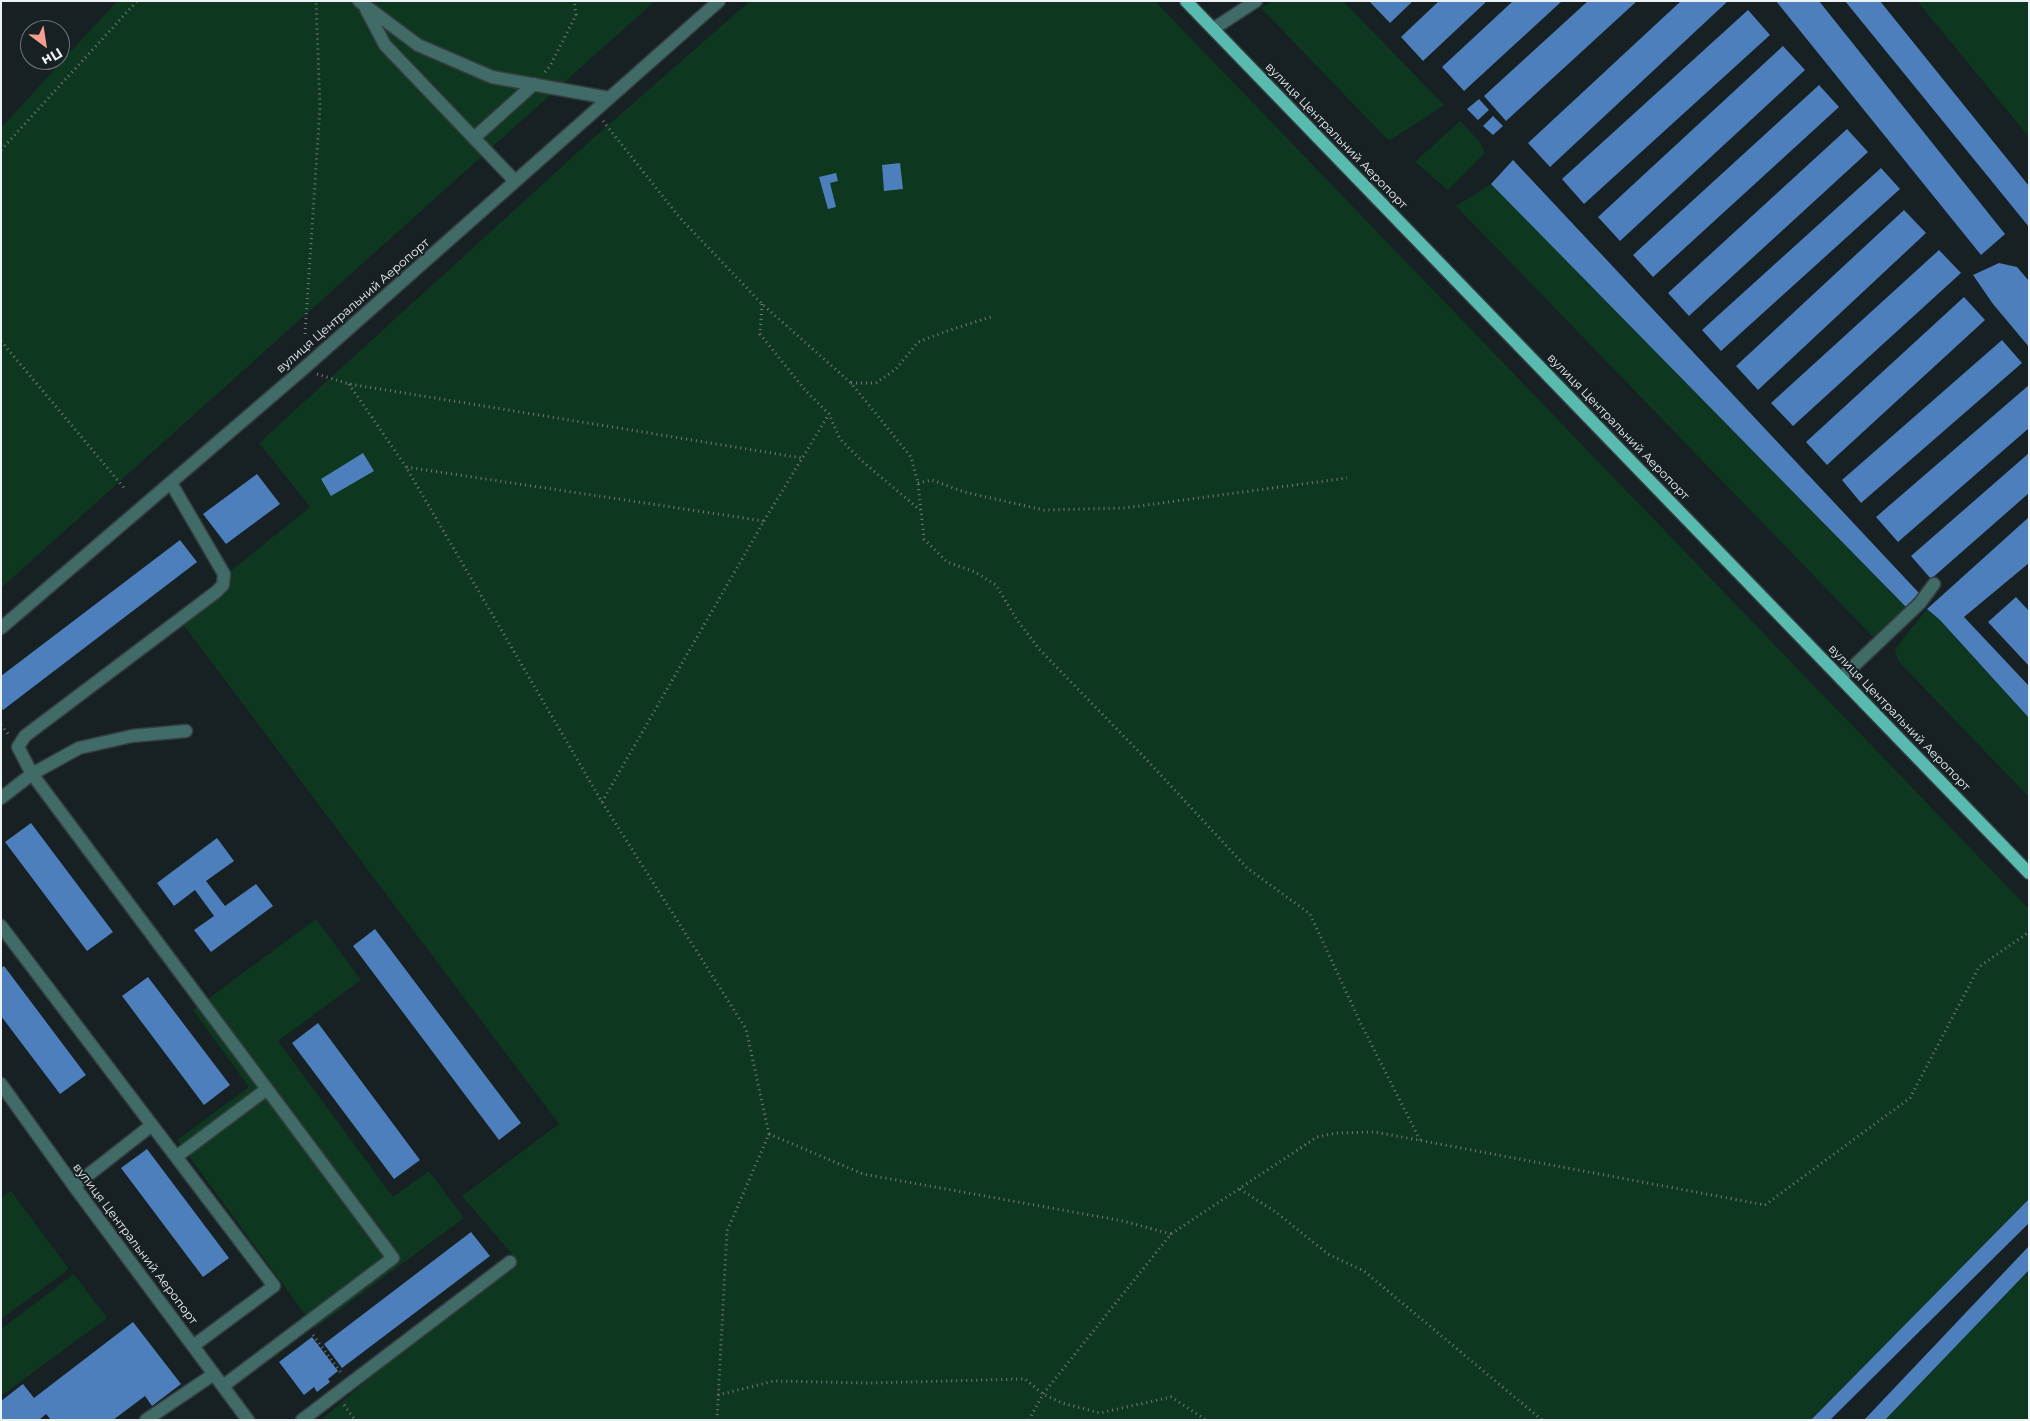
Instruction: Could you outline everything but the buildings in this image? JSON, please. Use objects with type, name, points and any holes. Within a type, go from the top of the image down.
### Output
[{"type":"main road","name":"вулиця Центральний Аеропорт","points":[[1186,1],[2029,873]]},
{"type":"street","name":"вулиця Центральний Аеропорт","points":[[1,628],[302,370],[719,1]]},
{"type":"street","points":[[1213,29],[1256,1]]},
{"type":"street","points":[[362,4],[418,45],[492,77],[610,98]]},
{"type":"street","points":[[362,4],[385,45],[515,181]]},
{"type":"street","points":[[474,138],[534,84]]},
{"type":"street","points":[[171,483],[224,574],[223,585],[25,736],[18,747],[32,774],[393,1258],[223,1386]]},
{"type":"street","points":[[1841,678],[1920,603],[1934,584]]},
{"type":"street","points":[[1,798],[32,774],[79,748],[132,736],[186,731]]},
{"type":"street","points":[[1,926],[5,941],[152,1125],[274,1286],[193,1346]]},
{"type":"street","name":"вулиця Центральний Аеропорт","points":[[1,1084],[74,1186],[248,1420]]},
{"type":"street","points":[[176,1157],[267,1089]]},
{"type":"street","points":[[74,1186],[152,1125]]},
{"type":"street","points":[[302,1420],[510,1262]]},
{"type":"street","points":[[146,1420],[214,1374]]},
{"type":"path","points":[[1,150],[137,1]]},
{"type":"path","points":[[305,334],[320,107],[316,1]]},
{"type":"path","points":[[534,84],[550,66],[576,15],[574,1]]},
{"type":"path","points":[[595,111],[680,218],[762,304],[850,383],[911,457],[918,483],[924,539],[947,562],[975,572],[996,585],[1017,620],[1040,650],[1145,758],[1247,868],[1310,914],[1361,1024],[1420,1140]]},
{"type":"path","points":[[762,304],[760,334],[805,390],[829,414],[840,439],[862,461],[921,510]]},
{"type":"path","points":[[850,383],[876,383],[896,369],[918,342],[991,317]]},
{"type":"path","points":[[1,341],[125,488]]},
{"type":"path","points":[[302,370],[349,384],[802,458]]},
{"type":"path","points":[[349,384],[406,467],[602,802],[746,1029],[769,1134],[727,1231],[717,1420]]},
{"type":"path","points":[[602,802],[764,521],[829,414]]},
{"type":"path","points":[[406,467],[764,521]]},
{"type":"path","points":[[918,483],[932,480],[964,492],[1044,510],[1124,508],[1347,478]]},
{"type":"path","points":[[1029,1420],[1043,1394],[1171,1234],[1316,1136],[1336,1133],[1375,1132],[1764,1205],[1910,1098],[1979,966],[2029,932]]},
{"type":"path","points":[[769,1134],[863,1174],[1123,1221],[1171,1234]]},
{"type":"path","points":[[1240,1189],[1277,1213],[1328,1254],[1364,1271],[1542,1420]]},
{"type":"path","points":[[305,1324],[350,1384]]},
{"type":"path","points":[[718,1395],[774,1381],[870,1383],[1025,1379],[1043,1394],[1062,1403],[1100,1413],[1171,1397],[1206,1420]]},
{"type":"green space","points":[[117,1],[655,1],[1,588],[1,128],[54,70],[70,70],[70,52]]},
{"type":"green space","points":[[750,1],[1155,1],[2029,909],[2029,1199],[1811,1420],[321,1420],[512,1254],[462,1196],[559,1124],[176,615],[310,507],[259,443],[590,141]]},
{"type":"green space","points":[[1271,1],[1343,1],[1444,105],[1389,141],[1261,8]]},
{"type":"green space","points":[[1917,1],[2029,1],[2029,137]]},
{"type":"green space","points":[[1460,121],[1479,141],[1485,153],[1448,190],[1415,162]]},
{"type":"green space","points":[[1491,184],[1906,607],[1873,637],[1456,206]]},
{"type":"green space","points":[[1927,609],[1940,620],[2029,718],[2029,797],[1898,661],[1895,649]]},
{"type":"green space","points":[[316,919],[361,980],[278,1041],[393,1197],[429,1171],[464,1218],[315,1328],[177,1140],[249,1087],[193,1010]]},
{"type":"green space","points":[[11,1191],[69,1269],[1,1319],[1,1198]]},
{"type":"green space","points":[[2029,1270],[2029,1420],[1885,1420]]},
{"type":"green space","points":[[74,1274],[107,1318],[1,1396],[1,1329]]}]
